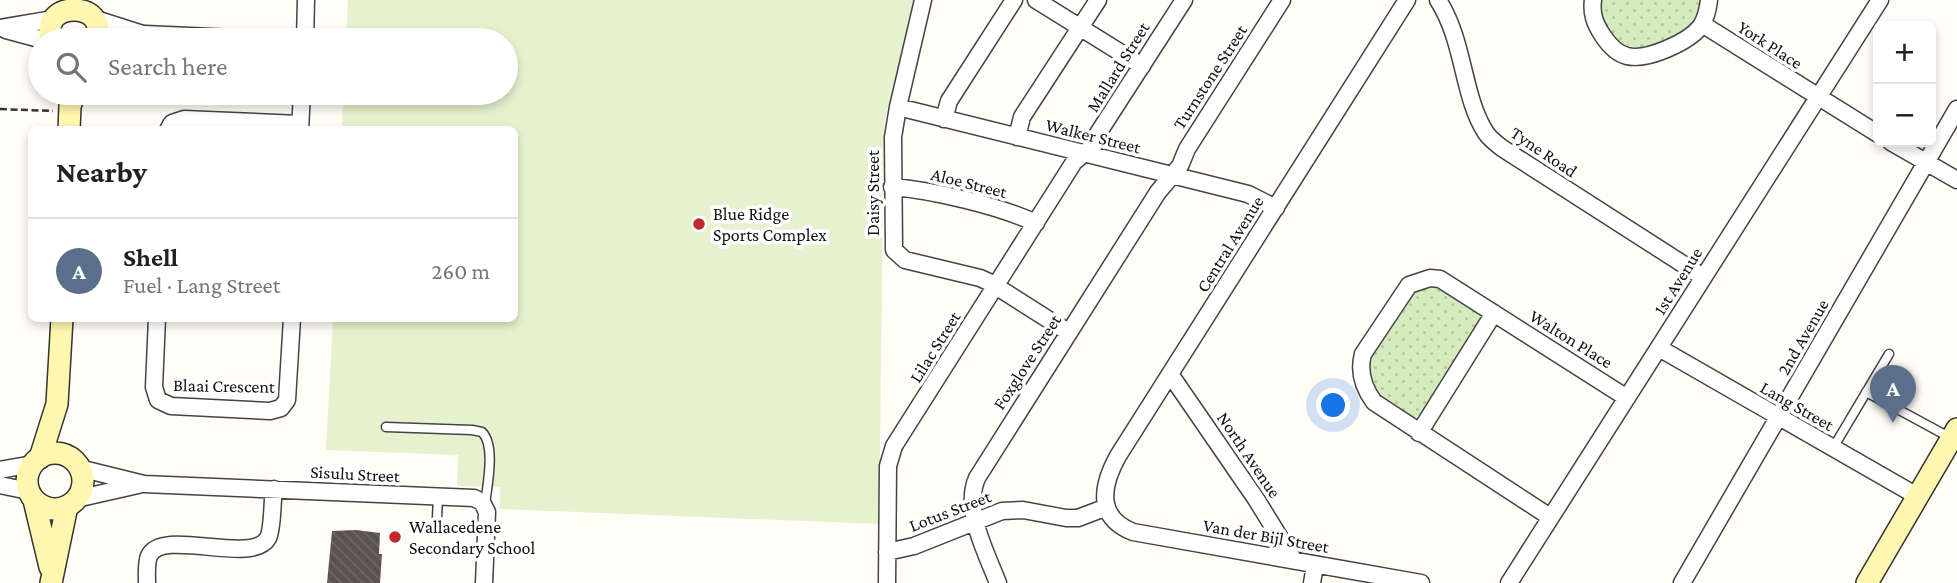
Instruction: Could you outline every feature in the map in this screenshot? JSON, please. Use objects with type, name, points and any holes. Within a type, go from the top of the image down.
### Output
[{"type":"street","points":[[305,28],[306,0]]},
{"type":"street","name":"Daisy Street","points":[[923,0],[893,137],[894,250],[900,257],[980,278],[1069,332]]},
{"type":"street","points":[[944,119],[949,101],[1014,0]]},
{"type":"street","points":[[1036,0],[1142,66]]},
{"type":"street","points":[[1017,137],[1022,117],[1098,0]]},
{"type":"street","name":"Mallard Street","points":[[1084,153],[1094,145],[1095,138],[1184,0]]},
{"type":"street","name":"Turnstone Street","points":[[1170,175],[1180,166],[1187,149],[1282,0]]},
{"type":"street","name":"Central Avenue","points":[[1109,510],[1104,487],[1110,469],[1407,0]]},
{"type":"street","name":"Tyne Road","points":[[1438,0],[1448,15],[1473,101],[1488,135],[1502,148],[1703,277]]},
{"type":"street","points":[[1593,0],[1593,16],[1609,46],[1629,56],[1640,57],[1685,39],[1702,24],[1709,0]]},
{"type":"street","name":"1st Avenue","points":[[1509,583],[1880,0]]},
{"type":"street","points":[[28,36],[0,28],[76,6],[132,28]]},
{"type":"street","points":[[50,28],[59,10]]},
{"type":"street","points":[[91,10],[99,28]]},
{"type":"street","name":"York Place","points":[[1702,24],[1873,131]]},
{"type":"street","points":[[300,126],[301,105]]},
{"type":"street","name":"Walker Street","points":[[898,107],[1248,194],[1276,208]]},
{"type":"street","name":"2nd Avenue","points":[[1682,583],[1957,109]]},
{"type":"street","points":[[170,126],[184,119],[286,126]]},
{"type":"street","points":[[1899,147],[1957,180]]},
{"type":"street","name":"Lilac Street","points":[[887,583],[888,466],[891,453],[1074,162],[1084,153]]},
{"type":"street","name":"Foxglove Street","points":[[998,583],[977,530],[971,500],[977,478],[1170,175]]},
{"type":"street","name":"Aloe Street","points":[[892,187],[911,189],[1015,214],[1036,223]]},
{"type":"street","name":"Walton Place","points":[[1550,517],[1374,402],[1366,391],[1360,365],[1363,354],[1409,285],[1418,280],[1440,279],[1627,398]]},
{"type":"street","points":[[1419,433],[1494,313]]},
{"type":"street","points":[[51,578],[27,477],[37,461],[57,404],[62,322]]},
{"type":"street","name":"Blaai Crescent","points":[[157,322],[154,387],[158,400],[171,406],[270,411],[281,408],[287,400],[292,322]]},
{"type":"street","name":"Lang Street","points":[[1659,348],[1917,496]]},
{"type":"street","name":"North Avenue","points":[[1170,374],[1256,499],[1293,559]]},
{"type":"street","points":[[51,578],[72,503],[83,484],[57,404]]},
{"type":"street","points":[[1867,583],[1954,433]]},
{"type":"street","points":[[0,470],[54,454],[74,463]]},
{"type":"street","name":"Sisulu Street","points":[[74,463],[144,484],[474,498],[485,506]]},
{"type":"street","name":"Sisulu Street","points":[[72,503],[144,484]]},
{"type":"street","points":[[0,485],[31,496],[42,506],[52,509],[72,503]]},
{"type":"street","points":[[147,583],[148,558],[163,546],[245,548],[262,544],[269,535],[274,489]]},
{"type":"street","points":[[484,583],[485,506]]},
{"type":"street","name":"Lotus Street","points":[[887,552],[915,546],[1002,511],[1077,518],[1109,510]]},
{"type":"street","name":"Van der Bijl Street","points":[[1109,510],[1125,529],[1133,532],[1421,583]]},
{"type":"street","points":[[1312,583],[1315,565]]},
{"type":"lane","points":[[1833,448],[1889,355]]},
{"type":"lane","points":[[1866,392],[1954,433]]},
{"type":"lane","points":[[386,427],[482,432],[488,440],[490,451],[485,506]]},
{"type":"lane","points":[[437,518],[438,497]]},
{"type":"path","points":[[0,109],[70,107]]},
{"type":"green space","name":"Blue Ridge Sports Complex","points":[[348,0],[915,0],[884,123],[879,524],[500,509],[500,487],[457,486],[458,455],[326,450],[333,322],[518,322],[518,126],[342,126],[343,105],[518,105],[518,28],[347,28]]},
{"type":"green space","points":[[1601,0],[1702,0],[1703,14],[1683,31],[1659,44],[1635,47],[1623,43],[1610,31],[1602,15]]},
{"type":"green space","points":[[1428,285],[1458,296],[1481,317],[1422,415],[1411,418],[1375,394],[1367,378],[1370,355],[1410,294]]},
{"type":"building","points":[[332,531],[380,533],[380,583],[327,583]]},
{"type":"place","name":"Blue Ridge Sports Complex","points":[[699,224]]},
{"type":"place","name":"Shell","points":[[1893,423]]},
{"type":"place","name":"Wallacedene Secondary School","points":[[395,537]]}]
